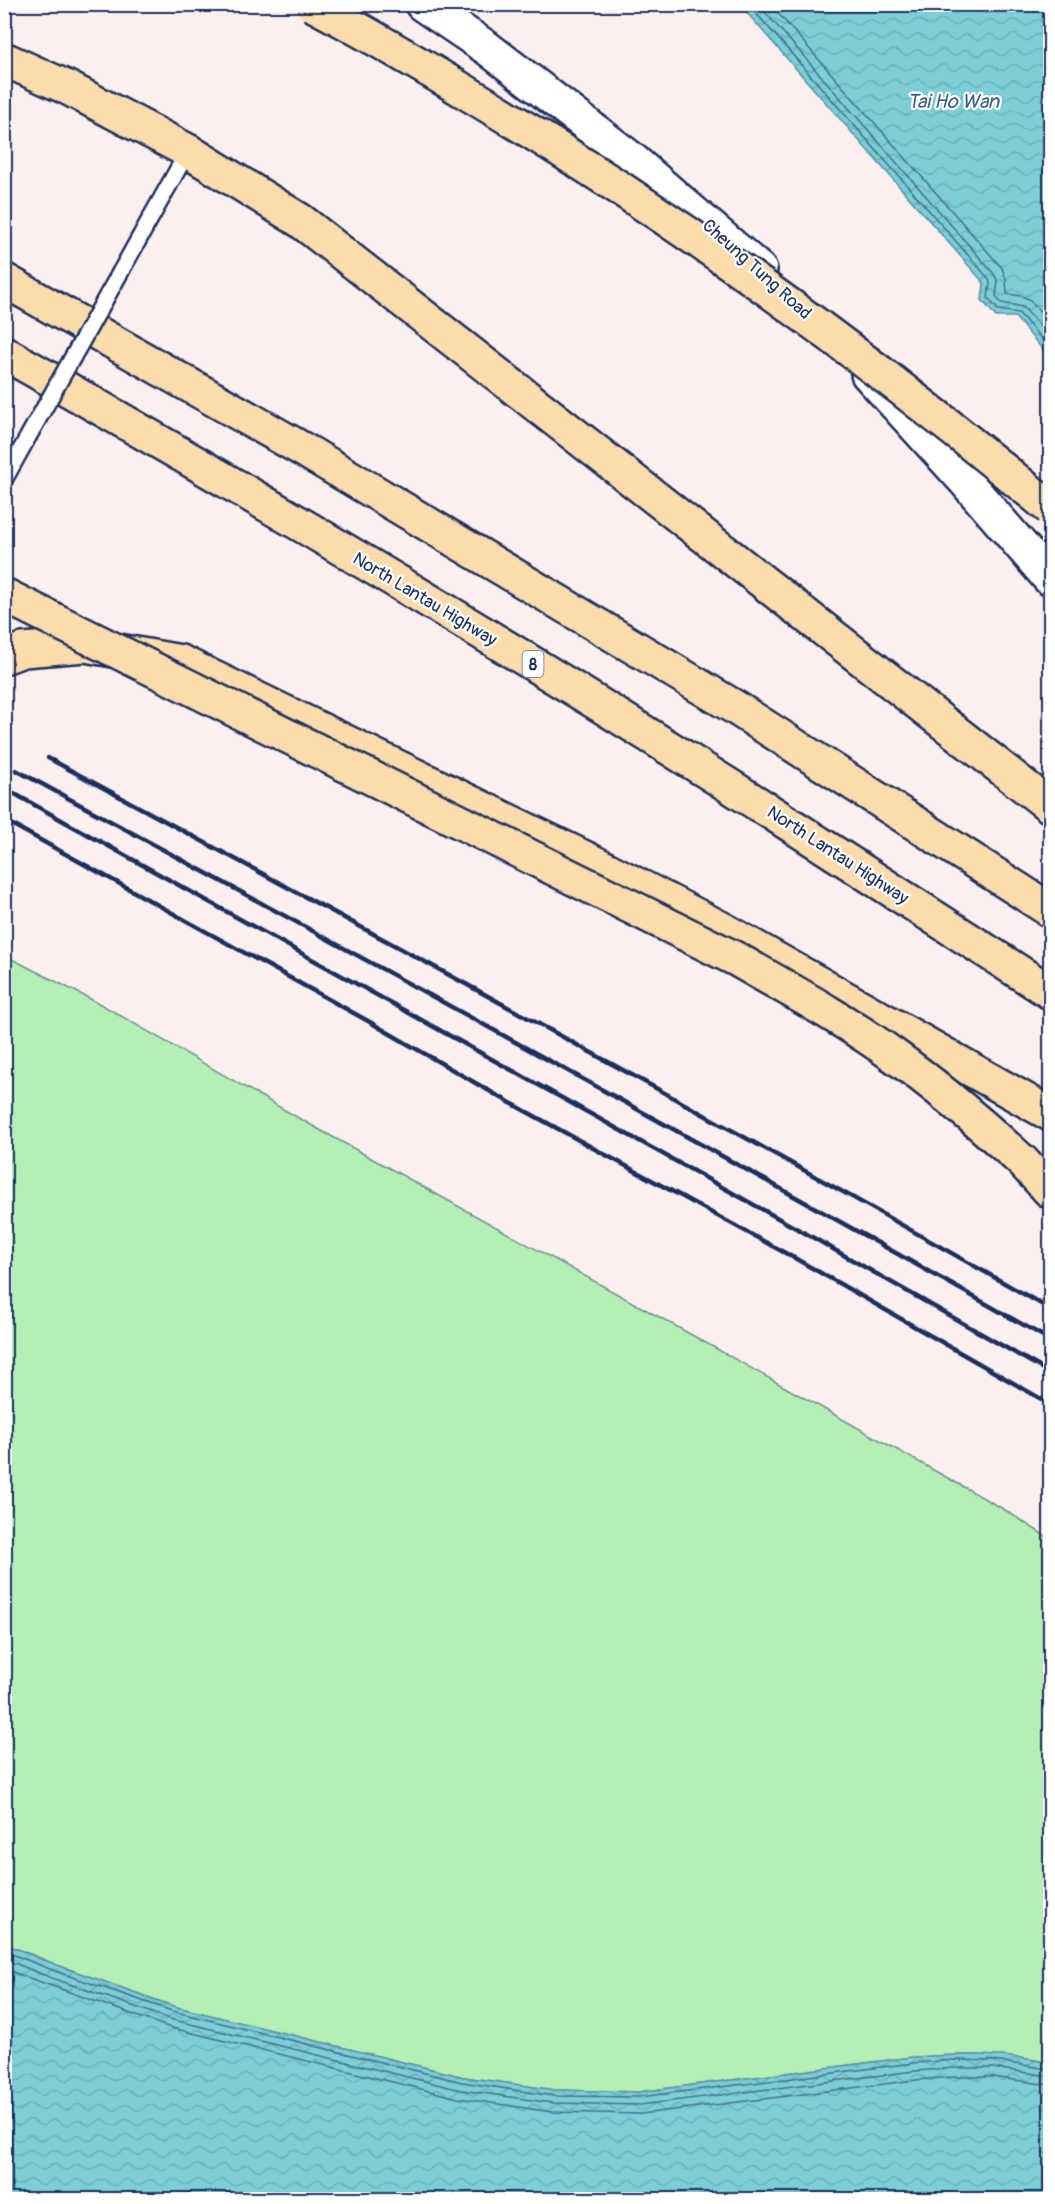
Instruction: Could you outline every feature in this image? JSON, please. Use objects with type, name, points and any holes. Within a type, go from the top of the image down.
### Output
[{"type":"highway","points":[[312,4],[527,129],[626,192],[744,272],[881,372],[1050,508]]},
{"type":"highway","points":[[4,59],[68,88],[188,151],[301,221],[1050,806]]},
{"type":"highway","points":[[4,280],[309,453],[736,708],[1050,910]]},
{"type":"highway","name":"North Lantau Highway","points":[[4,354],[271,508],[512,651],[764,808],[1050,992]]},
{"type":"highway","points":[[4,595],[736,959],[826,1011],[896,1057],[961,1106],[1022,1161],[1050,1191]]},
{"type":"highway","points":[[4,657],[22,650],[85,645],[181,662],[610,871],[724,930],[1050,1114]]},
{"type":"main road","name":"Cheung Tung Road","points":[[422,4],[487,48],[629,157],[774,281],[862,368],[967,483],[1050,579]]},
{"type":"lane","points":[[4,480],[188,151]]},
{"type":"green space","points":[[4,955],[102,1005],[302,1120],[1005,1510],[1050,1539],[1050,2063],[999,2056],[931,2056],[638,2092],[555,2090],[464,2077],[173,2006],[5,1944]]},
{"type":"water","name":"Tai Ho Wan","points":[[740,5],[1050,5],[1050,358],[1015,317],[996,317],[982,300],[984,283]]},
{"type":"water","points":[[5,1944],[173,2006],[464,2077],[555,2090],[638,2092],[931,2056],[999,2056],[1050,2063],[1050,2199],[5,2199]]},
{"type":"railway","points":[[48,758],[676,1099],[1050,1309]]},
{"type":"railway","points":[[16,770],[534,1052],[1050,1340]]},
{"type":"railway","points":[[4,788],[812,1237],[1050,1373]]},
{"type":"railway","points":[[4,820],[368,1021],[498,1096],[798,1260],[1050,1404]]}]
